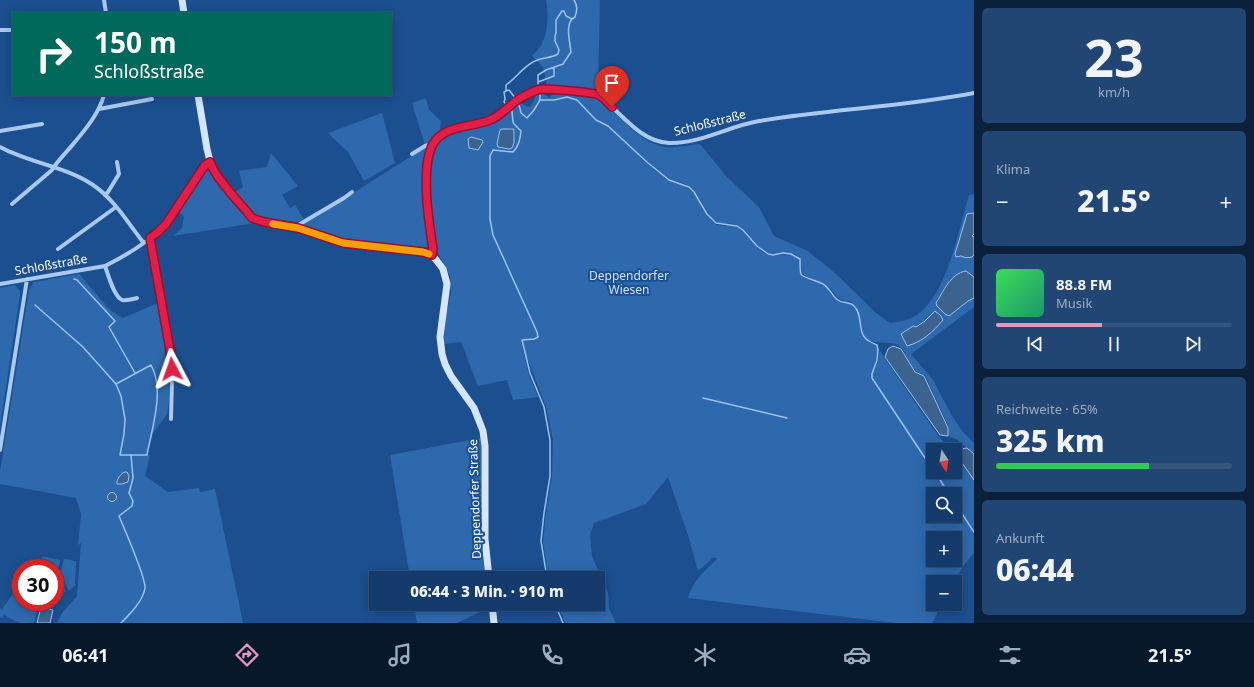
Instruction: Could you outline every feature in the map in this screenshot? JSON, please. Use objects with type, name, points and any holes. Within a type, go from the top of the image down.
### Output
[{"type":"street","points":[[104,0],[106,12]]},
{"type":"street","points":[[182,0],[184,12]]},
{"type":"street","points":[[0,30],[12,30]]},
{"type":"street","name":"Schloßstraße","points":[[412,154],[425,146],[433,144],[443,133],[449,130],[492,120],[509,105],[529,93],[542,89],[598,94],[640,132],[658,141],[669,143],[692,140],[757,122],[974,93]]},
{"type":"street","points":[[12,204],[52,170],[99,109],[104,96]]},
{"type":"street","points":[[198,96],[210,162],[216,173],[252,218],[264,222],[298,228],[343,243],[423,252],[432,255],[433,249],[426,183],[433,144]]},
{"type":"street","points":[[99,109],[152,99]]},
{"type":"street","points":[[0,131],[42,124]]},
{"type":"street","points":[[0,147],[21,157],[72,174],[92,185],[105,195],[116,207],[143,242]]},
{"type":"street","points":[[105,195],[119,174],[117,162]]},
{"type":"street","name":"Schloßstraße","points":[[0,284],[105,266],[115,261],[150,238],[166,224],[205,165],[210,162]]},
{"type":"street","points":[[298,228],[300,224],[352,192]]},
{"type":"street","points":[[58,249],[116,207]]},
{"type":"street","points":[[150,238],[170,350],[172,379],[171,420]]},
{"type":"street","name":"Deppendorfer Straße","points":[[432,255],[442,268],[447,284],[440,337],[442,354],[451,376],[474,408],[483,431],[485,446],[485,539],[488,571]]},
{"type":"street","name":"Schloßstraße","points":[[105,266],[116,295],[121,300],[138,298]]},
{"type":"street","points":[[0,450],[27,279]]},
{"type":"street","points":[[493,611],[494,623]]},
{"type":"green space","points":[[546,0],[600,0],[598,85],[597,89],[594,91],[547,86],[543,67],[532,56],[542,44],[546,34],[548,17]]},
{"type":"green space","name":"Deppendorfer Wiesen","points":[[542,93],[549,97],[556,93],[592,95],[597,97],[637,134],[646,140],[666,147],[700,144],[726,176],[759,207],[774,236],[808,251],[836,274],[875,312],[890,323],[917,315],[927,305],[936,292],[944,277],[950,260],[969,195],[974,194],[974,213],[967,214],[955,254],[972,257],[974,255],[974,277],[973,275],[953,278],[936,303],[945,314],[974,298],[974,307],[911,354],[933,380],[952,416],[962,431],[974,443],[974,454],[962,443],[948,436],[949,428],[925,375],[913,368],[900,346],[892,343],[870,341],[864,335],[862,330],[858,310],[850,301],[841,300],[825,284],[804,275],[802,272],[800,258],[796,255],[788,253],[770,254],[758,246],[741,227],[734,224],[716,222],[710,216],[693,189],[684,184],[668,179],[640,155],[639,156],[666,179],[689,189],[714,223],[742,229],[760,250],[768,255],[795,256],[799,259],[800,271],[802,275],[823,284],[840,302],[854,306],[857,310],[863,336],[868,342],[877,345],[878,350],[872,375],[878,361],[880,350],[939,437],[945,443],[926,443],[926,479],[962,479],[962,464],[974,480],[974,553],[958,575],[926,575],[926,611],[938,611],[932,623],[896,623],[688,598],[696,581],[717,559],[714,557],[698,571],[689,538],[668,477],[646,504],[594,523],[590,535],[592,556],[598,571],[547,571],[543,542],[552,476],[553,440],[546,407],[521,342],[529,375],[538,397],[513,400],[507,380],[478,386],[461,342],[444,344],[445,321],[451,292],[450,276],[437,251],[430,206],[429,183],[433,153],[439,141],[450,133],[489,124],[499,120],[507,110],[520,103],[529,107],[536,95]],"holes":[[[513,128],[515,131],[515,136],[512,148],[498,147],[497,144],[500,130]],[[471,137],[482,140],[476,150],[469,148],[468,142]],[[935,311],[907,346],[906,346],[901,334],[925,321]]]},
{"type":"green space","points":[[426,98],[429,110],[441,121],[441,131],[431,142],[425,145],[412,103]]},
{"type":"green space","points":[[382,113],[395,163],[364,181],[348,152],[328,133]]},
{"type":"green space","points":[[424,148],[429,149],[425,164],[424,184],[430,245],[425,249],[347,241],[303,228],[303,225]]},
{"type":"green space","points":[[271,153],[298,186],[282,195],[290,208],[295,205],[304,219],[297,222],[259,218],[252,213],[235,192],[243,187],[239,171],[267,167]]},
{"type":"green space","points":[[205,171],[210,171],[254,223],[173,236],[182,228],[184,217],[179,212]]},
{"type":"green space","points":[[79,274],[111,311],[123,318],[160,302],[168,357],[169,400],[167,414],[153,433],[147,455],[150,455],[145,476],[168,492],[199,488],[200,492],[215,489],[243,623],[57,623],[62,613],[77,596],[81,543],[78,545],[81,514],[76,498],[0,484],[0,471],[29,290],[34,282]]},
{"type":"green space","points":[[15,285],[20,291],[20,295],[0,426],[0,288]]},
{"type":"green space","points":[[481,438],[481,536],[484,571],[409,571],[390,455]]},
{"type":"green space","points":[[42,556],[56,559],[41,559]]},
{"type":"green space","points":[[64,559],[76,561],[75,585],[69,591],[64,582]]},
{"type":"green space","points":[[605,586],[608,593],[609,609],[616,623],[565,623],[560,611],[605,611]]},
{"type":"green space","points":[[12,595],[12,611],[37,611],[34,623],[19,623],[4,615],[2,618],[0,617],[0,608],[2,609]]},
{"type":"green space","points":[[415,611],[482,611],[457,623],[417,623]]},
{"type":"shaded area","points":[[514,129],[514,143],[512,148],[509,149],[498,147],[497,144],[500,130]]},
{"type":"shaded area","points":[[471,137],[482,140],[483,142],[478,150],[469,148],[468,139]]},
{"type":"shaded area","points":[[974,213],[974,234],[972,236],[974,237],[974,255],[969,258],[961,256],[956,257],[955,254],[967,214]]},
{"type":"shaded area","points":[[966,271],[974,277],[974,298],[949,316],[937,306],[936,303],[952,279],[961,272]]},
{"type":"shaded area","points":[[935,311],[943,320],[927,336],[918,342],[907,346],[901,334],[913,326],[916,327],[925,321]]},
{"type":"shaded area","points":[[893,346],[901,349],[915,372],[924,376],[948,428],[948,436],[940,435],[885,357],[888,349]]},
{"type":"shaded area","points":[[967,448],[974,454],[974,480],[962,463],[962,449]]},
{"type":"shaded area","points":[[127,472],[129,476],[128,482],[117,484],[119,477]]},
{"type":"shaded area","points":[[112,492],[117,497],[112,502],[107,497]]},
{"type":"shaded area","points":[[40,611],[53,611],[50,623],[37,623]]},
{"type":"waterway","points":[[538,84],[538,75],[546,70],[563,64],[571,52],[569,28],[570,23],[575,17],[576,13],[577,6],[574,0]]},
{"type":"waterway","points":[[546,571],[541,541],[550,476],[550,440],[544,407],[530,373],[522,340],[534,339],[538,337],[493,235],[490,219],[490,156],[493,150],[513,152],[520,140],[521,131],[514,124],[512,111],[504,102],[506,85],[533,62],[558,54],[559,50],[555,41],[556,20],[562,11],[564,11],[566,16],[572,19]]},
{"type":"waterway","points":[[538,82],[554,76],[554,67]]},
{"type":"waterway","points":[[506,91],[509,90],[513,95],[521,113],[527,118],[540,100]]},
{"type":"waterway","points":[[540,93],[540,100],[554,100],[567,97],[577,100],[596,120],[608,126],[669,180],[689,187],[694,192],[707,214],[716,223],[737,226],[743,230],[757,246],[768,254],[791,254],[800,259],[800,271],[802,275],[823,284],[838,300],[854,306],[859,314],[861,329],[865,338],[877,345],[877,360],[872,378],[926,459]]},
{"type":"waterway","points":[[74,279],[77,280],[115,321],[109,327],[135,373]]},
{"type":"waterway","points":[[35,305],[83,347],[116,384],[121,396],[125,419],[120,455],[147,455],[157,397],[155,375],[151,365],[116,384]]},
{"type":"waterway","points":[[703,398],[787,418]]},
{"type":"waterway","points":[[121,623],[142,598],[145,588],[139,564],[119,516],[132,506],[133,501],[129,493],[133,478],[131,455]]},
{"type":"waterway","points":[[939,479],[945,487]]},
{"type":"waterway","points":[[962,514],[974,532]]},
{"type":"waterway","points":[[558,611],[563,623]]},
{"type":"slow traffic","points":[[273,224],[298,228],[343,243],[400,249],[429,254]]},
{"type":"route","points":[[172,369],[150,238],[166,224],[205,165],[210,162],[213,169],[252,218],[264,222],[298,228],[343,243],[423,252],[432,255],[433,249],[426,183],[430,154],[433,144],[438,137],[449,130],[492,120],[509,105],[529,93],[542,89],[598,94],[612,107]]}]
